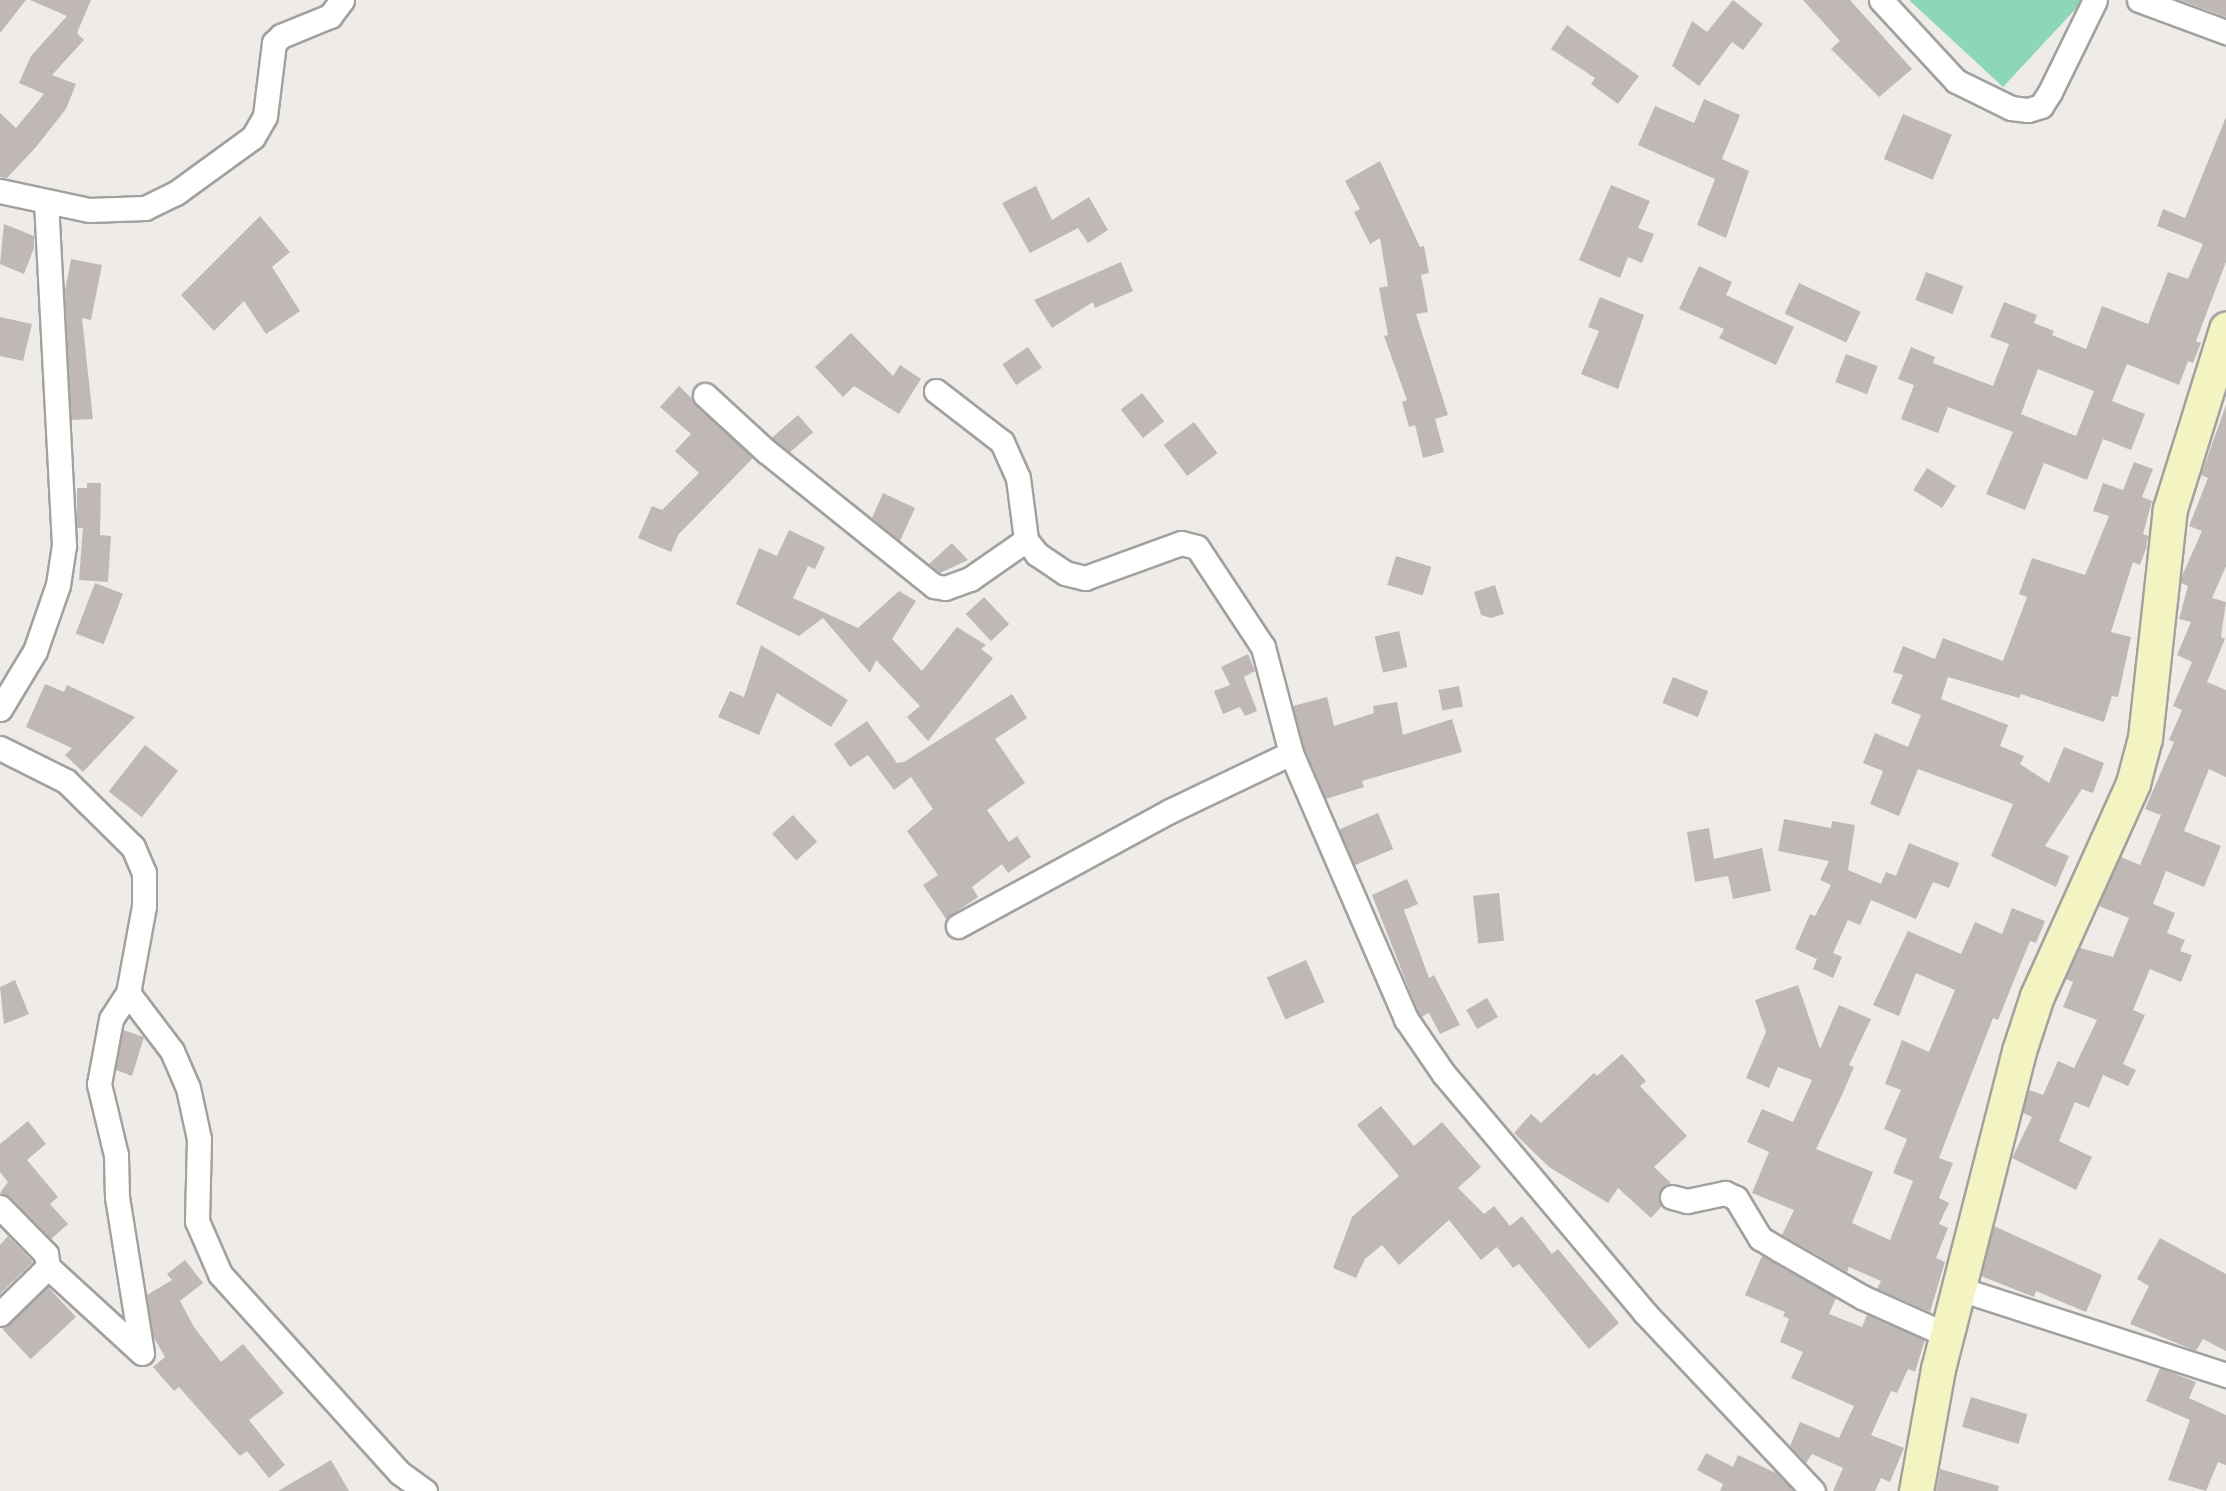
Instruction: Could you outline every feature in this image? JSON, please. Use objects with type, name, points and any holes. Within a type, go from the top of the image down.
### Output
[{"type":"main road","points":[[1916,1491],[1947,1335],[1989,1157],[2037,996],[2133,783],[2145,738],[2171,509],[2226,329]]},
{"type":"street","points":[[0,191],[89,210],[145,208],[176,193],[253,137],[265,116],[274,43],[281,36],[330,16],[342,0]]},
{"type":"street","points":[[1881,0],[1934,62],[1956,81],[2011,108],[2028,110],[2041,106],[2046,99],[2095,0]]},
{"type":"street","points":[[2139,0],[2226,32]]},
{"type":"street","points":[[0,709],[35,651],[58,585],[64,545],[46,202]]},
{"type":"street","points":[[936,391],[1002,442],[1017,478],[1026,540],[1037,554],[1065,573],[1085,578],[1181,543],[1198,547],[1263,646],[1292,753],[1406,1019],[1443,1073],[1645,1313],[1813,1491]]},
{"type":"street","points":[[705,395],[766,451],[934,586],[945,588],[970,579],[1026,540]]},
{"type":"street","points":[[0,748],[66,781],[133,847],[144,873],[144,906],[128,993],[111,1019],[99,1084],[116,1154],[117,1196],[142,1353],[48,1267],[46,1254],[0,1207]]},
{"type":"street","points":[[958,926],[1170,811],[1292,753]]},
{"type":"street","points":[[128,993],[172,1051],[187,1088],[199,1139],[197,1221],[220,1274],[400,1473],[425,1491]]},
{"type":"street","points":[[1672,1197],[1687,1201],[1725,1193],[1735,1198],[1760,1238],[1863,1297],[1947,1335]]},
{"type":"street","points":[[0,1314],[48,1267]]},
{"type":"street","points":[[1960,1289],[2226,1375]]},
{"type":"green space","points":[[1909,0],[2084,0],[2003,87]]},
{"type":"building","points":[[0,0],[26,0],[0,33]]},
{"type":"building","points":[[30,0],[91,0],[77,33],[84,40],[52,75],[76,84],[66,109],[7,178],[0,177],[0,113],[16,128],[44,94],[19,83],[31,56],[67,16]]},
{"type":"building","points":[[1733,0],[1763,24],[1743,50],[1732,42],[1699,86],[1672,66],[1692,21],[1707,32]]},
{"type":"building","points":[[1803,0],[1850,0],[1912,69],[1879,97],[1831,49],[1840,41]]},
{"type":"building","points":[[2180,0],[2226,0],[2226,17]]},
{"type":"building","points":[[1567,25],[1639,76],[1618,104],[1591,84],[1595,78],[1551,49]]},
{"type":"building","points":[[1704,99],[1740,115],[1722,159],[1749,171],[1726,238],[1697,225],[1715,179],[1638,145],[1655,106],[1694,123]]},
{"type":"building","points":[[1903,114],[1952,135],[1933,180],[1884,159]]},
{"type":"building","points":[[2226,117],[2226,262],[2196,341],[2201,343],[2193,363],[2188,361],[2179,385],[2127,364],[2112,401],[2145,414],[2131,450],[2103,439],[2087,480],[2044,463],[2025,510],[1986,494],[2013,432],[1948,407],[1938,433],[1901,419],[1914,385],[1898,379],[1911,347],[1935,357],[1933,363],[1993,386],[2009,344],[1990,337],[2004,302],[2037,315],[2034,323],[2054,331],[2052,335],[2086,349],[2102,306],[2148,324],[2168,272],[2188,279],[2203,244],[2157,226],[2163,209],[2185,218]],"holes":[[[2038,369],[2094,391],[2076,436],[2021,414]]]},
{"type":"building","points":[[1380,161],[1420,247],[1424,246],[1429,273],[1421,275],[1428,312],[1416,314],[1448,415],[1435,419],[1444,452],[1423,458],[1415,425],[1409,427],[1402,402],[1407,400],[1384,336],[1388,335],[1379,288],[1388,286],[1380,238],[1370,244],[1354,212],[1360,209],[1345,181]]},
{"type":"building","points":[[1611,185],[1650,201],[1638,228],[1654,234],[1642,263],[1628,257],[1620,278],[1579,260]]},
{"type":"building","points":[[1036,186],[1052,220],[1089,197],[1108,230],[1088,243],[1078,228],[1030,253],[1002,203]]},
{"type":"building","points":[[260,216],[290,252],[272,267],[300,311],[266,334],[244,301],[214,331],[181,295]]},
{"type":"building","points":[[4,224],[34,236],[34,248],[24,274],[0,264]]},
{"type":"building","points":[[71,259],[102,265],[91,320],[82,318],[93,419],[71,420],[65,291]]},
{"type":"building","points":[[1121,262],[1133,291],[1095,308],[1093,302],[1052,328],[1034,300]]},
{"type":"building","points":[[1699,266],[1732,282],[1726,295],[1794,327],[1776,365],[1719,338],[1724,329],[1679,309]]},
{"type":"building","points":[[1926,272],[1963,286],[1953,314],[1915,300]]},
{"type":"building","points":[[1799,283],[1861,312],[1846,343],[1785,314]]},
{"type":"building","points":[[1600,297],[1644,315],[1618,389],[1581,374],[1599,331],[1588,327]]},
{"type":"building","points":[[0,317],[32,324],[23,361],[0,356]]},
{"type":"building","points":[[851,333],[893,376],[900,365],[921,379],[899,414],[854,386],[843,397],[815,367]]},
{"type":"building","points":[[1028,347],[1042,368],[1016,385],[1002,364]]},
{"type":"building","points":[[1846,354],[1878,366],[1867,394],[1835,382]]},
{"type":"building","points":[[679,386],[753,458],[678,535],[671,552],[638,538],[652,506],[662,510],[699,473],[675,451],[691,434],[660,407]]},
{"type":"building","points":[[1142,393],[1164,421],[1143,438],[1121,410]]},
{"type":"building","points":[[2226,405],[2226,566],[2212,598],[2226,602],[2221,637],[2225,639],[2207,682],[2226,690],[2226,777],[2209,769],[2184,831],[2221,846],[2204,887],[2166,871],[2153,904],[2175,913],[2167,933],[2185,940],[2180,951],[2192,955],[2181,982],[2150,969],[2133,1010],[2145,1015],[2123,1064],[2136,1070],[2128,1086],[2103,1075],[2089,1108],[2075,1102],[2059,1141],[2092,1157],[2076,1190],[2012,1158],[2032,1117],[2023,1113],[2029,1090],[2043,1095],[2058,1061],[2074,1068],[2097,1020],[2063,1007],[2073,982],[2066,979],[2080,948],[2113,957],[2129,918],[2099,906],[2121,857],[2140,865],[2161,815],[2145,809],[2174,742],[2169,740],[2182,710],[2173,706],[2192,662],[2177,655],[2191,622],[2179,619],[2188,586],[2181,583],[2182,576],[2202,531],[2189,526],[2208,478],[2201,475]]},
{"type":"building","points":[[798,415],[813,432],[787,455],[772,438]]},
{"type":"building","points":[[1194,422],[1217,453],[1187,476],[1164,445]]},
{"type":"building","points":[[2134,462],[2153,469],[2142,497],[2152,501],[2143,534],[2148,536],[2140,565],[2133,562],[2111,632],[2131,637],[2118,697],[2112,696],[2104,722],[2021,694],[2019,698],[1948,677],[1941,699],[2008,725],[2000,746],[2024,756],[2020,764],[2049,783],[2064,747],[2104,763],[2093,793],[2082,789],[2045,846],[2069,856],[2056,887],[1991,856],[2013,804],[1918,769],[1899,816],[1870,804],[1883,771],[1863,763],[1875,733],[1908,747],[1921,715],[1891,703],[1903,675],[1893,672],[1903,646],[1935,659],[1943,638],[2003,661],[2027,597],[2019,594],[2032,558],[2085,575],[2109,516],[2093,511],[2103,483],[2123,490]]},
{"type":"building","points":[[1927,468],[1956,486],[1942,508],[1913,490]]},
{"type":"building","points":[[87,483],[101,483],[100,535],[111,536],[108,582],[79,580],[83,528],[77,528],[77,488],[87,488]]},
{"type":"building","points":[[883,493],[915,508],[900,541],[872,518]]},
{"type":"building","points":[[789,530],[825,547],[815,569],[808,566],[793,598],[858,628],[899,591],[916,601],[892,639],[922,671],[957,627],[986,645],[981,649],[993,658],[928,741],[907,717],[920,706],[876,660],[870,673],[823,618],[799,636],[736,604],[759,548],[777,556]]},
{"type":"building","points":[[952,543],[968,560],[940,573],[929,564]]},
{"type":"building","points":[[1396,556],[1431,567],[1423,596],[1387,585]]},
{"type":"building","points":[[95,583],[123,594],[104,644],[76,633]]},
{"type":"building","points":[[1495,585],[1504,614],[1491,618],[1481,615],[1474,592]]},
{"type":"building","points":[[984,597],[1009,624],[991,641],[966,614]]},
{"type":"building","points":[[1399,631],[1407,667],[1383,673],[1375,637]]},
{"type":"building","points":[[761,645],[848,700],[831,727],[777,693],[759,735],[718,717],[730,691],[744,697]]},
{"type":"building","points":[[1248,654],[1255,671],[1244,677],[1257,711],[1245,716],[1240,707],[1223,714],[1214,691],[1230,685],[1221,667]]},
{"type":"building","points":[[1673,677],[1708,691],[1698,717],[1663,703]]},
{"type":"building","points":[[45,684],[64,692],[67,685],[135,717],[83,772],[65,755],[72,748],[26,727]]},
{"type":"building","points":[[1459,686],[1463,707],[1442,711],[1438,690]]},
{"type":"building","points":[[1012,694],[1027,718],[995,739],[1025,783],[987,810],[1009,842],[1017,836],[1031,857],[1008,873],[1002,864],[972,887],[978,897],[946,919],[923,885],[938,875],[907,831],[933,809],[911,777],[894,790],[868,755],[850,767],[834,744],[867,721],[897,763],[904,762]]},
{"type":"building","points":[[1327,697],[1334,726],[1374,713],[1373,706],[1397,702],[1403,735],[1452,719],[1462,752],[1362,781],[1364,787],[1326,799],[1304,748],[1293,706]]},
{"type":"building","points":[[145,745],[178,771],[142,817],[109,791]]},
{"type":"building","points":[[1378,813],[1393,849],[1354,866],[1338,830]]},
{"type":"building","points":[[793,815],[817,842],[796,860],[772,834]]},
{"type":"building","points":[[1784,819],[1831,828],[1832,821],[1855,825],[1848,870],[1881,884],[1886,872],[1896,876],[1909,843],[1959,863],[1949,888],[1933,882],[1916,919],[1871,900],[1860,925],[1848,920],[1833,953],[1842,957],[1833,978],[1813,969],[1817,959],[1795,949],[1810,914],[1815,916],[1831,885],[1820,880],[1829,861],[1778,851]]},
{"type":"building","points":[[1709,828],[1714,859],[1762,848],[1771,891],[1733,899],[1728,876],[1695,882],[1687,832]]},
{"type":"building","points":[[1407,879],[1418,904],[1404,910],[1429,978],[1434,975],[1460,1025],[1440,1034],[1429,1013],[1421,1017],[1418,1012],[1372,895]]},
{"type":"building","points":[[1499,893],[1504,941],[1478,943],[1473,896]]},
{"type":"building","points":[[2012,908],[2045,921],[2036,943],[2030,941],[1998,1020],[1993,1018],[1939,1158],[1953,1163],[1939,1198],[1949,1203],[1939,1224],[1948,1228],[1936,1258],[1945,1262],[1930,1312],[1877,1289],[1881,1281],[1849,1267],[1847,1272],[1782,1235],[1794,1210],[1752,1193],[1769,1152],[1747,1142],[1762,1109],[1793,1122],[1812,1080],[1778,1067],[1769,1088],[1746,1078],[1766,1032],[1755,1000],[1798,985],[1820,1049],[1839,1005],[1871,1019],[1849,1065],[1854,1067],[1816,1149],[1873,1172],[1852,1223],[1890,1240],[1913,1181],[1893,1173],[1907,1139],[1884,1129],[1901,1090],[1885,1084],[1902,1040],[1929,1052],[1955,990],[1916,973],[1899,1016],[1873,1005],[1908,931],[1961,954],[1975,922],[2002,934]]},
{"type":"building","points":[[1306,960],[1325,1002],[1285,1020],[1267,977]]},
{"type":"building","points":[[15,980],[29,1014],[4,1024],[0,987]]},
{"type":"building","points":[[1487,998],[1498,1017],[1477,1029],[1466,1010]]},
{"type":"building","points":[[123,1030],[144,1037],[132,1076],[116,1070]]},
{"type":"building","points":[[1622,1054],[1646,1081],[1640,1086],[1687,1136],[1654,1167],[1671,1183],[1662,1188],[1662,1206],[1651,1218],[1618,1188],[1608,1203],[1549,1167],[1514,1133],[1531,1114],[1541,1123],[1594,1073],[1597,1076]]},
{"type":"building","points":[[1381,1106],[1414,1146],[1442,1122],[1481,1167],[1458,1188],[1484,1214],[1494,1206],[1510,1226],[1522,1216],[1552,1254],[1558,1249],[1619,1323],[1589,1349],[1519,1264],[1513,1268],[1497,1247],[1481,1260],[1449,1220],[1399,1265],[1382,1245],[1365,1259],[1356,1278],[1333,1268],[1352,1217],[1399,1176],[1357,1125]]},
{"type":"building","points":[[28,1121],[46,1144],[27,1160],[58,1197],[50,1204],[68,1224],[51,1239],[10,1197],[0,1193],[8,1182],[0,1172],[0,1144]]},
{"type":"building","points":[[1994,1226],[2102,1275],[2086,1312],[2036,1291],[2034,1297],[1981,1276]]},
{"type":"building","points":[[8,1236],[33,1262],[0,1294],[0,1245]]},
{"type":"building","points":[[2160,1238],[2226,1274],[2226,1351],[2203,1339],[2196,1351],[2130,1324],[2149,1286],[2137,1279]]},
{"type":"building","points":[[1762,1256],[1836,1298],[1829,1314],[1862,1327],[1867,1315],[1925,1340],[1915,1372],[1908,1369],[1897,1393],[1891,1391],[1871,1435],[1904,1448],[1890,1482],[1881,1478],[1875,1491],[1833,1491],[1843,1468],[1812,1454],[1806,1463],[1790,1446],[1800,1422],[1839,1438],[1854,1406],[1791,1378],[1803,1352],[1780,1342],[1789,1319],[1783,1316],[1785,1312],[1745,1295]]},
{"type":"building","points":[[185,1260],[203,1283],[180,1301],[194,1327],[221,1362],[243,1344],[284,1393],[249,1420],[285,1465],[269,1478],[247,1451],[240,1456],[179,1387],[174,1391],[153,1367],[165,1357],[153,1336],[147,1295],[172,1280],[167,1274]]},
{"type":"building","points":[[48,1287],[76,1317],[31,1359],[3,1329]]},
{"type":"building","points":[[2160,1368],[2196,1382],[2189,1398],[2226,1415],[2226,1465],[2218,1462],[2206,1491],[2168,1480],[2190,1420],[2146,1401]]},
{"type":"building","points":[[1971,1397],[2027,1414],[2018,1444],[1962,1427]]},
{"type":"building","points":[[1706,1453],[1733,1467],[1738,1455],[1778,1474],[1794,1491],[1720,1491],[1723,1484],[1697,1470]]},
{"type":"building","points":[[331,1460],[349,1491],[278,1491]]},
{"type":"building","points":[[1940,1469],[1999,1486],[1998,1491],[1936,1491]]}]
